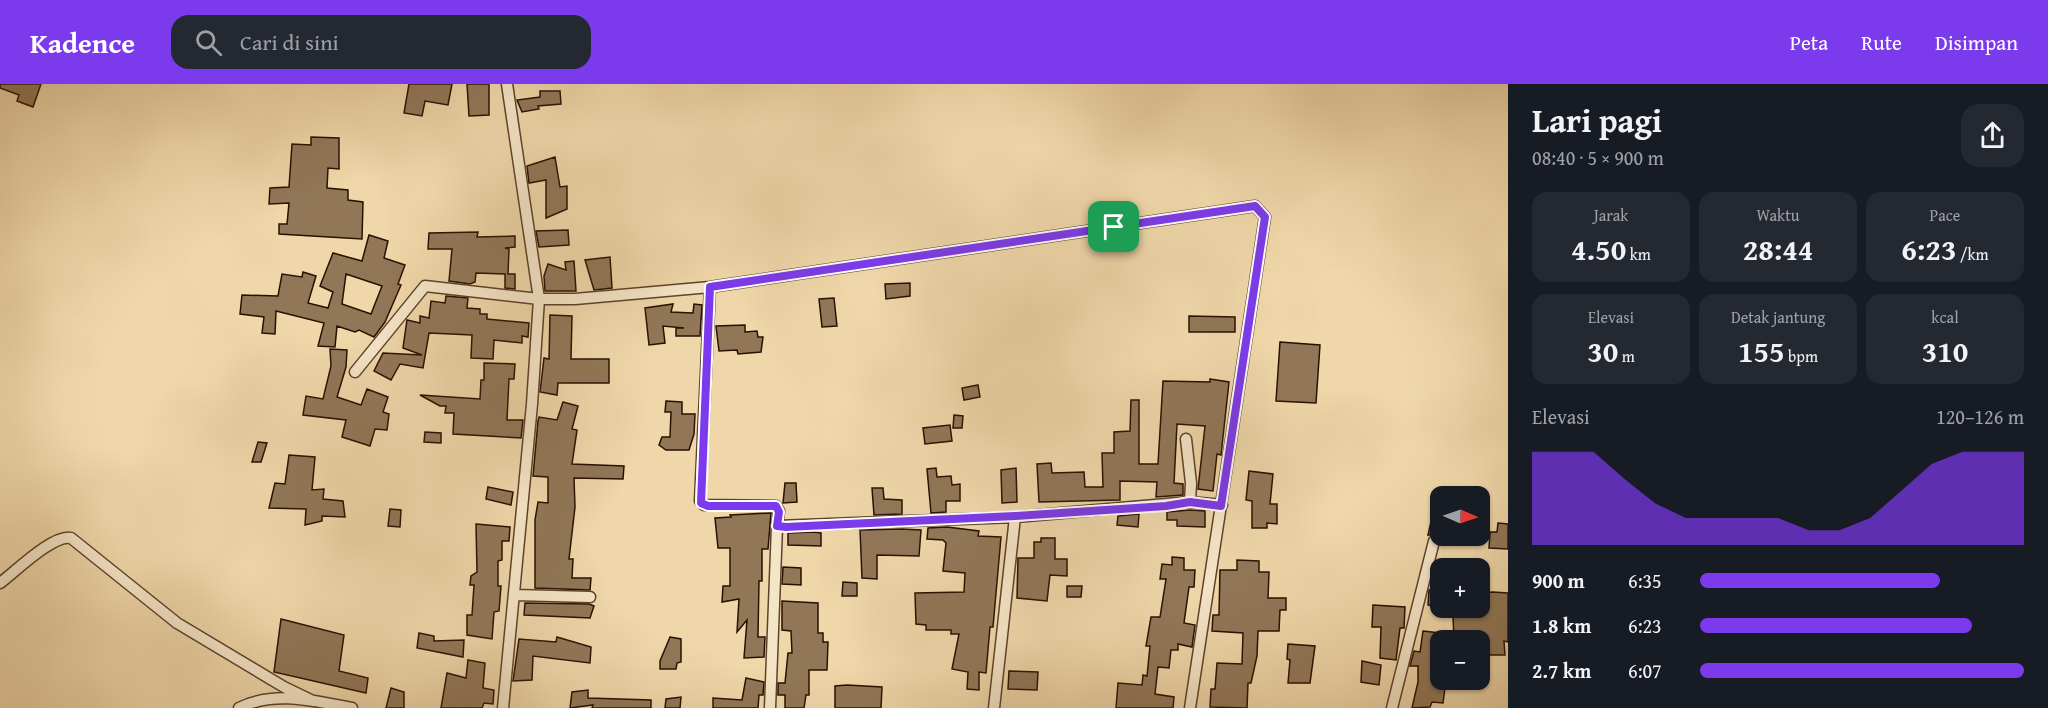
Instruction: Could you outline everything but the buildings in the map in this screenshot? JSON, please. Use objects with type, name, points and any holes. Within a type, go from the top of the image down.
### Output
[{"type":"street","points":[[503,708],[515,595],[539,299],[507,84]]},
{"type":"street","points":[[355,372],[425,286],[539,299],[575,299],[710,287],[1255,206],[1265,217],[1190,708]]},
{"type":"street","points":[[710,287],[700,501],[704,506],[776,506],[779,512],[770,708]]},
{"type":"street","points":[[1186,439],[1191,483],[1190,502]]},
{"type":"street","points":[[777,526],[1015,516],[1166,506],[1190,502],[1221,506]]},
{"type":"street","points":[[994,708],[1015,516]]},
{"type":"street","points":[[0,583],[51,543],[63,537],[71,538],[177,623],[313,701]]},
{"type":"street","points":[[1392,708],[1433,546]]},
{"type":"street","points":[[515,595],[590,597]]},
{"type":"street","points":[[239,708],[260,699],[287,698],[352,708]]},
{"type":"route","points":[[1255,206],[1263,211],[1265,217],[1221,506],[1190,502],[1166,506],[1015,516],[894,520],[786,527],[777,526],[779,512],[776,506],[755,504],[708,506],[701,503],[710,287],[1114,227],[1255,206]]}]
